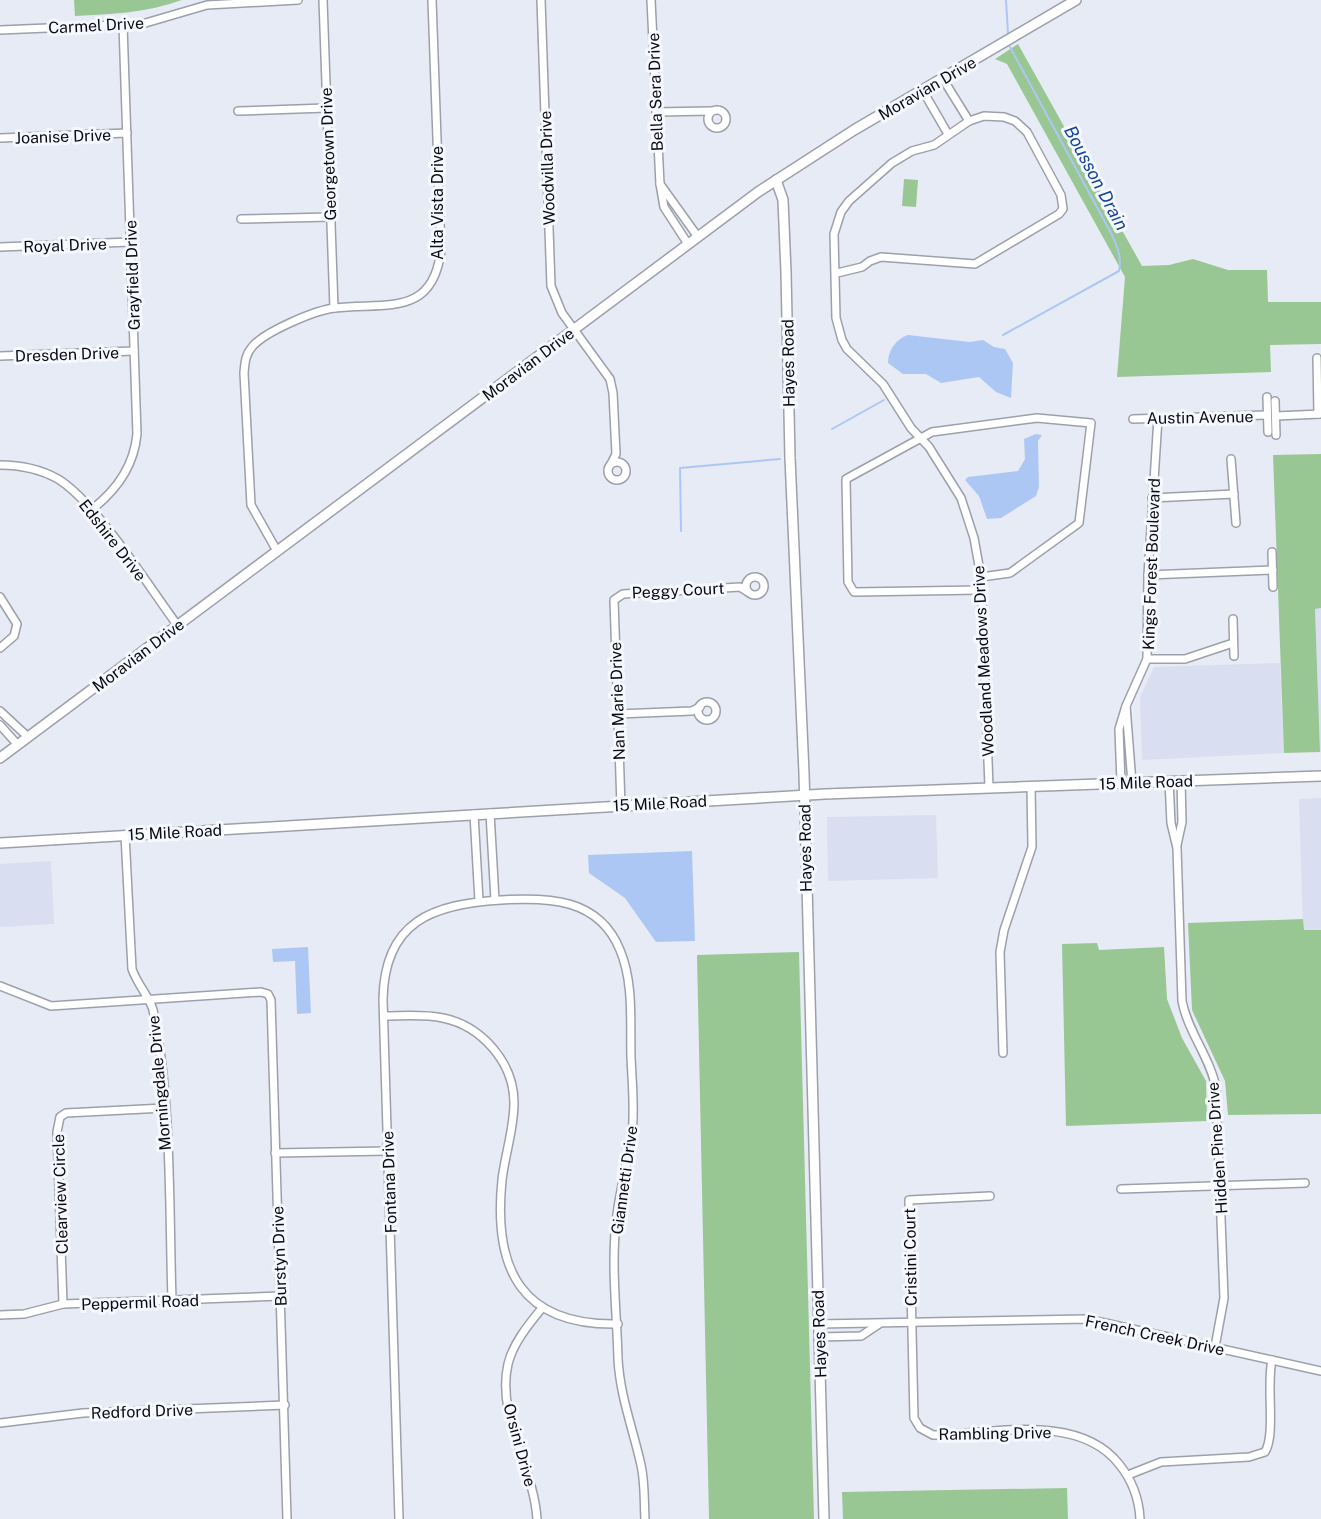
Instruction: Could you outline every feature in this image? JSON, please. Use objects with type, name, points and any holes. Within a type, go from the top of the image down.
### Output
[{"type":"street","name":"Carmel Drive","points":[[0,30],[123,25],[156,21],[207,5],[298,0]]},
{"type":"street","name":"Georgetown Drive","points":[[323,0],[334,308]]},
{"type":"street","name":"Alta Vista Drive","points":[[277,551],[255,515],[249,493],[244,373],[246,356],[251,348],[266,335],[334,308],[406,303],[420,295],[430,285],[439,264],[432,0]]},
{"type":"street","name":"Woodvilla Drive","points":[[541,0],[551,286],[555,300],[610,379],[613,393],[616,454]]},
{"type":"street","name":"Bella Sera Drive","points":[[651,0],[660,184],[664,207],[688,244]]},
{"type":"street","name":"Moravian Drive","points":[[0,758],[776,180],[854,130],[943,79],[1061,4],[1075,0]]},
{"type":"street","name":"Grayfield Drive","points":[[91,510],[116,487],[134,450],[137,434],[123,25]]},
{"type":"street","points":[[837,273],[862,267],[881,257],[975,264],[1059,214],[1063,209],[1061,195],[1021,126],[1004,117],[994,116],[969,121],[943,79]]},
{"type":"street","points":[[923,91],[948,134]]},
{"type":"street","points":[[238,111],[326,108]]},
{"type":"street","points":[[707,119],[711,111]]},
{"type":"street","points":[[656,112],[723,111],[726,123],[715,128],[702,112]]},
{"type":"street","name":"Woodland Meadows Drive","points":[[969,121],[934,145],[902,156],[849,201],[841,212],[834,234],[837,273],[836,318],[847,350],[883,384],[920,438],[929,447],[961,498],[974,538],[981,577],[989,787]]},
{"type":"street","name":"Joanise Drive","points":[[0,138],[127,133]]},
{"type":"street","name":"Hayes Road","points":[[776,180],[783,200],[804,795],[824,1519]]},
{"type":"street","points":[[660,184],[698,237]]},
{"type":"street","points":[[242,219],[331,217]]},
{"type":"street","name":"Royal Drive","points":[[0,247],[130,242]]},
{"type":"street","name":"Dresden Drive","points":[[0,356],[134,351]]},
{"type":"street","points":[[1317,358],[1320,414]]},
{"type":"street","points":[[1267,397],[1276,435]]},
{"type":"street","points":[[1268,432],[1275,401]]},
{"type":"street","name":"Austin Avenue","points":[[1133,419],[1320,414]]},
{"type":"street","points":[[981,577],[1010,573],[1078,524],[1091,423],[1037,418],[932,432],[846,479],[849,586],[854,592],[861,594],[981,590]]},
{"type":"street","name":"Kings Forest Boulevard","points":[[1121,783],[1119,729],[1126,706],[1147,659],[1148,575],[1158,418]]},
{"type":"street","points":[[616,454],[622,463],[625,474],[618,479],[609,474],[616,454]]},
{"type":"street","points":[[1231,459],[1236,523]]},
{"type":"street","points":[[611,464],[622,463]]},
{"type":"street","name":"Edshire Drive","points":[[0,465],[24,466],[57,479],[72,489],[91,510],[178,626]]},
{"type":"street","points":[[1152,498],[1234,494]]},
{"type":"street","points":[[1272,552],[1273,587]]},
{"type":"street","points":[[1148,575],[1273,570]]},
{"type":"street","name":"Peggy Court","points":[[616,596],[740,587],[748,592],[759,594],[763,583],[757,577],[740,587]]},
{"type":"street","name":"Peggy Court","points":[[747,581],[748,592]]},
{"type":"street","name":"Nan Marie Drive","points":[[616,596],[614,604],[621,806]]},
{"type":"street","points":[[0,597],[17,624],[14,636],[0,648]]},
{"type":"street","points":[[1233,619],[1234,656]]},
{"type":"street","points":[[1147,659],[1185,659],[1233,643]]},
{"type":"street","points":[[618,714],[692,711],[710,703],[716,712],[709,720],[692,711]]},
{"type":"street","name":"Kings Forest Boulevard","points":[[1126,706],[1132,783]]},
{"type":"street","points":[[699,715],[700,707]]},
{"type":"street","points":[[0,711],[28,737]]},
{"type":"street","points":[[0,725],[17,744]]},
{"type":"street","name":"15 Mile Road","points":[[0,843],[804,795],[1321,776]]},
{"type":"street","name":"Hidden Pine Drive","points":[[1177,848],[1182,822],[1180,780]]},
{"type":"street","name":"Hidden Pine Drive","points":[[1169,781],[1171,823],[1177,848],[1182,1001],[1188,1025],[1210,1069],[1216,1088],[1224,1298],[1215,1347]]},
{"type":"street","points":[[1003,1053],[1000,952],[1004,930],[1032,847],[1031,786]]},
{"type":"street","points":[[490,813],[495,900]]},
{"type":"street","points":[[474,814],[479,901]]},
{"type":"street","name":"Morningdale Drive","points":[[125,835],[130,956],[136,982],[152,1007],[164,1108],[172,1300]]},
{"type":"street","name":"Giannetti Drive","points":[[495,900],[546,899],[564,901],[579,908],[601,923],[612,935],[626,968],[633,1116],[616,1224],[618,1324],[621,1392],[641,1467],[645,1519]]},
{"type":"street","name":"Fontana Drive","points":[[399,1519],[384,1016],[385,973],[401,937],[416,922],[448,906],[495,900]]},
{"type":"street","points":[[0,986],[51,1006],[146,998]]},
{"type":"street","name":"Burstyn Drive","points":[[146,998],[261,992],[268,994],[271,1000],[287,1519]]},
{"type":"street","points":[[384,1016],[429,1016],[452,1020],[479,1035],[494,1050],[505,1066],[514,1101],[502,1187],[504,1248],[518,1284],[542,1308],[579,1323],[618,1324]]},
{"type":"street","name":"Clearview Circle","points":[[63,1304],[57,1132],[60,1117],[66,1113],[164,1108]]},
{"type":"street","points":[[275,1153],[388,1151]]},
{"type":"street","points":[[1121,1189],[1305,1184]]},
{"type":"street","name":"Cristini Court","points":[[910,1323],[909,1200],[990,1196]]},
{"type":"street","name":"Peppermil Road","points":[[0,1315],[24,1314],[63,1304],[280,1296]]},
{"type":"street","name":"Orsini Drive","points":[[537,1519],[533,1491],[512,1420],[506,1388],[508,1363],[522,1336],[542,1308]]},
{"type":"street","name":"French Creek Drive","points":[[819,1324],[1061,1317],[1088,1319],[1321,1371]]},
{"type":"street","name":"Rambling Drive","points":[[910,1323],[912,1409],[920,1428],[933,1435],[1050,1430],[1075,1434],[1092,1442],[1113,1457],[1128,1475]]},
{"type":"street","name":"French Creek Drive","points":[[820,1337],[861,1336],[879,1324]]},
{"type":"street","points":[[1140,1519],[1138,1500],[1128,1475],[1161,1462],[1250,1457],[1265,1452],[1271,1438],[1268,1380],[1272,1360]]},
{"type":"street","name":"Redford Drive","points":[[0,1423],[83,1413],[285,1405]]},
{"type":"shaded area","points":[[1321,608],[1321,752],[1320,752],[1315,609]]},
{"type":"shaded area","points":[[1280,663],[1284,753],[1142,760],[1140,697],[1154,667]]},
{"type":"shaded area","points":[[1321,798],[1321,930],[1303,930],[1299,799]]},
{"type":"shaded area","points":[[936,815],[938,878],[828,881],[827,817]]},
{"type":"shaded area","points":[[51,861],[54,924],[0,927],[0,864]]},
{"type":"green space","points":[[74,0],[182,0],[142,10],[75,16]]},
{"type":"green space","points":[[1018,44],[1142,266],[1169,265],[1193,259],[1228,270],[1267,270],[1268,302],[1321,302],[1321,344],[1270,345],[1271,372],[1117,377],[1125,277],[1007,64],[995,59]]},
{"type":"green space","points":[[904,179],[918,180],[916,207],[902,206]]},
{"type":"green space","points":[[1321,454],[1321,608],[1315,609],[1320,752],[1284,753],[1273,455]]},
{"type":"green space","points":[[1303,919],[1304,930],[1321,930],[1321,1114],[1228,1115],[1225,1081],[1192,1010],[1188,923]]},
{"type":"green space","points":[[1097,943],[1099,950],[1164,947],[1167,999],[1182,1038],[1206,1081],[1207,1121],[1066,1126],[1062,944]]},
{"type":"green space","points":[[799,952],[814,1519],[709,1519],[697,955]]},
{"type":"green space","points":[[1067,1488],[1068,1519],[843,1519],[842,1492]]},
{"type":"water","points":[[908,335],[970,342],[983,340],[994,347],[1005,349],[1013,363],[1011,398],[996,392],[979,377],[941,383],[926,374],[903,374],[888,363],[888,358],[896,342]]},
{"type":"water","points":[[1036,434],[1042,435],[1038,441],[1039,487],[1036,496],[1001,518],[987,519],[979,496],[965,480],[968,477],[1018,471],[1025,459],[1024,439]]},
{"type":"water","points":[[692,851],[695,941],[656,942],[625,898],[589,873],[588,855]]},
{"type":"water","points":[[308,947],[311,1013],[297,1014],[295,961],[273,962],[272,949]]},
{"type":"waterway","name":"Bousson Drain","points":[[1006,0],[1008,33]]},
{"type":"waterway","name":"Bousson Drain","points":[[1003,335],[1119,271],[1120,266],[1118,251],[1111,233],[1010,47]]},
{"type":"waterway","points":[[832,429],[884,400]]},
{"type":"waterway","points":[[681,531],[680,468],[780,459]]}]
